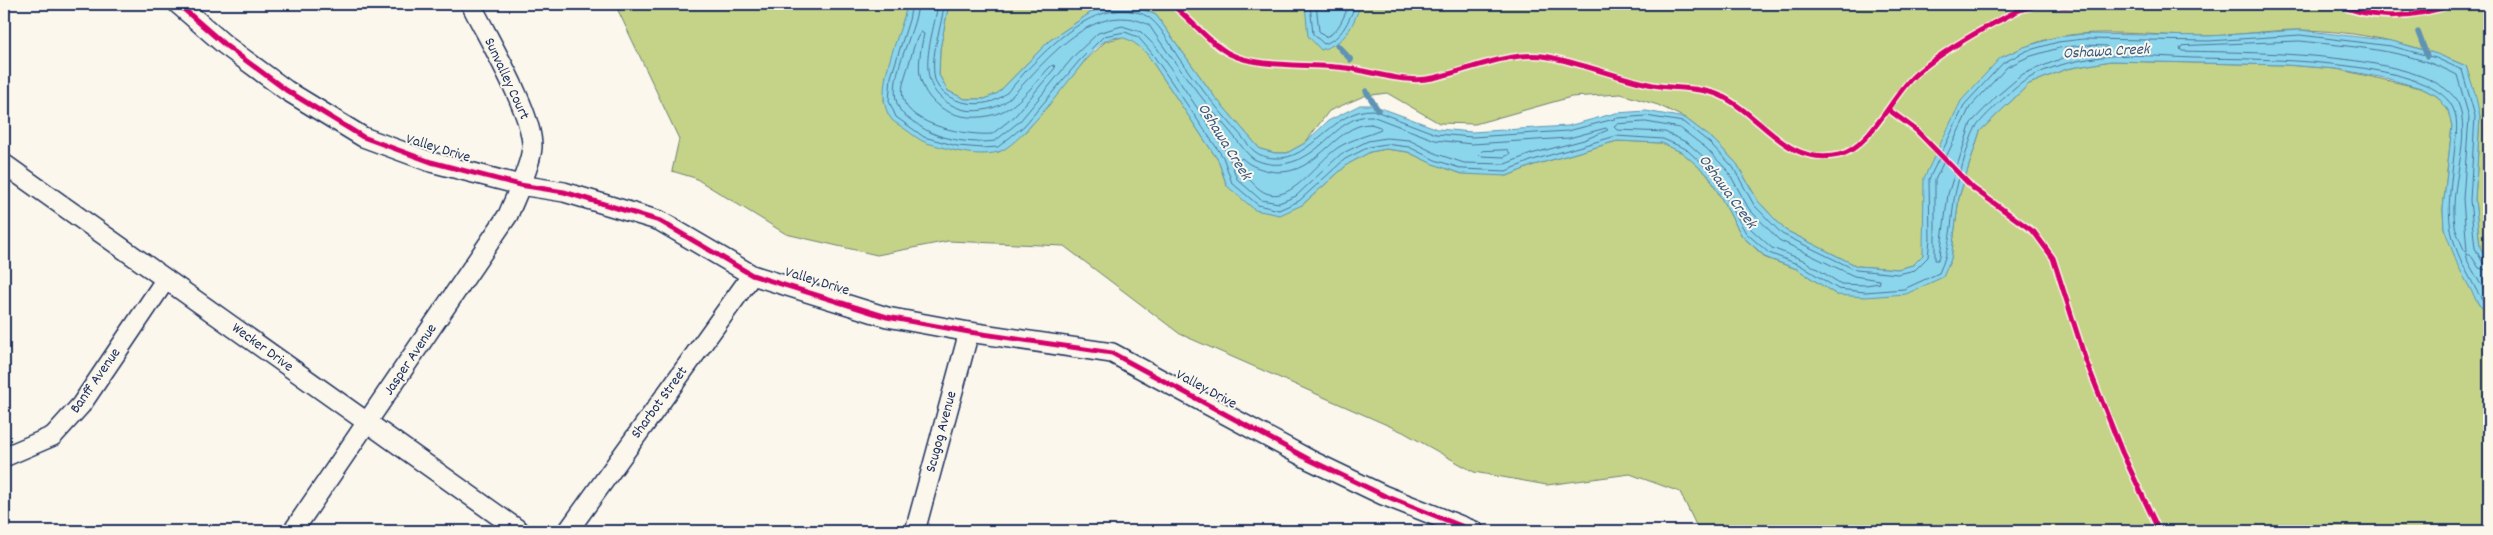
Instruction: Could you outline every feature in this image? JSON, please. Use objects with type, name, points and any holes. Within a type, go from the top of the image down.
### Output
[{"type":"street","name":"Valley Drive","points":[[178,4],[225,45],[286,90],[363,137],[431,162],[520,185],[564,192],[660,221],[752,275],[887,317],[969,332],[1112,353],[1318,464],[1383,495],[1474,531]]},
{"type":"street","name":"Sunvalley Court","points":[[471,4],[526,115],[532,147],[520,185]]},
{"type":"street","name":"Wecker Drive","points":[[4,164],[520,531]]},
{"type":"street","name":"Jasper Avenue","points":[[293,531],[368,424],[508,215],[520,185]]},
{"type":"street","name":"Sharbot Street","points":[[568,531],[752,275]]},
{"type":"street","name":"Banff Avenue","points":[[4,456],[53,436],[81,405],[166,279]]},
{"type":"street","name":"Scugog Avenue","points":[[915,531],[969,332]]},
{"type":"green space","points":[[615,4],[907,4],[905,18],[886,76],[884,101],[956,151],[983,153],[999,152],[1027,130],[1083,63],[1106,41],[1123,37],[1135,41],[1147,54],[1218,160],[1227,186],[1302,205],[1348,164],[1370,152],[1386,149],[1408,152],[1433,164],[1507,176],[1534,165],[1617,141],[1662,143],[1683,153],[1709,176],[1742,236],[1766,258],[1797,269],[1837,295],[1951,259],[1959,197],[1980,131],[2029,84],[2066,69],[2111,61],[2286,65],[2337,69],[2421,88],[2437,96],[2448,110],[2452,126],[2443,209],[2444,228],[2479,305],[2489,314],[2489,531],[1706,531],[1696,525],[1680,492],[1630,474],[1547,485],[1474,472],[1403,432],[1180,334],[1064,246],[948,241],[877,255],[786,234],[695,178],[672,171],[679,139]]},
{"type":"green space","points":[[949,4],[2489,4],[2489,264],[2480,248],[2475,200],[2480,116],[2466,66],[2406,45],[2364,36],[2300,30],[2209,36],[2113,33],[2075,34],[2057,37],[2028,46],[2000,58],[1925,239],[1923,255],[1913,265],[1898,269],[1857,266],[1785,230],[1758,201],[1737,164],[1714,140],[1685,118],[1658,105],[1621,94],[1571,97],[1475,124],[1439,123],[1387,93],[1364,96],[1329,111],[1305,143],[1287,153],[1275,153],[1260,149],[1214,96],[1156,15],[1137,7],[1118,6],[1093,11],[1049,41],[998,93],[985,99],[965,99],[948,91],[939,75],[940,49]]},
{"type":"water","name":"Oshawa Creek","points":[[907,4],[949,4],[940,49],[939,75],[948,91],[965,99],[985,99],[998,93],[1049,41],[1093,11],[1118,6],[1137,7],[1156,15],[1214,96],[1260,149],[1275,153],[1287,153],[1305,143],[1328,121],[1360,105],[1373,105],[1438,129],[1472,132],[1568,126],[1616,113],[1646,111],[1685,118],[1714,140],[1737,164],[1758,201],[1785,230],[1857,266],[1898,269],[1913,265],[1923,255],[1924,178],[1961,101],[2000,58],[2024,47],[2057,37],[2084,34],[2209,36],[2300,30],[2392,41],[2437,54],[2466,66],[2480,116],[2475,200],[2480,247],[2489,264],[2489,314],[2479,305],[2458,266],[2444,228],[2443,209],[2452,126],[2448,110],[2437,96],[2421,88],[2385,78],[2337,69],[2286,65],[2111,61],[2066,69],[2029,84],[1980,131],[1959,197],[1951,259],[1943,277],[1906,294],[1865,297],[1837,295],[1797,269],[1767,258],[1742,236],[1709,176],[1683,153],[1662,143],[1617,141],[1534,165],[1507,176],[1462,174],[1433,164],[1408,152],[1386,149],[1370,152],[1348,164],[1302,205],[1280,215],[1255,210],[1227,186],[1218,160],[1147,54],[1133,42],[1117,37],[1105,41],[1096,48],[1037,119],[1016,141],[1006,148],[998,152],[980,154],[962,152],[927,143],[918,139],[893,121],[886,108],[884,94],[885,79]]},
{"type":"water","points":[[1305,4],[1361,4],[1351,27],[1343,38],[1321,50],[1308,36]]},
{"type":"waterway","points":[[2418,32],[2427,56]]},
{"type":"waterway","points":[[1337,45],[1351,60]]},
{"type":"waterway","points":[[1366,91],[1378,110]]},
{"type":"cycle path","points":[[178,4],[225,45],[286,90],[363,137],[431,162],[520,185],[564,192],[660,221],[752,275],[887,317],[969,332],[1112,353],[1310,460],[1383,495],[1474,531]]},
{"type":"cycle path","points":[[1171,4],[1223,50],[1242,59],[1256,62],[1347,68],[1411,80],[1448,75],[1505,58],[1534,56],[1562,60],[1653,85],[1712,92],[1734,104],[1789,146],[1804,153],[1820,157],[1839,155],[1851,150],[1871,131],[1916,74],[1945,52],[1976,33],[2026,8],[2092,4]]},
{"type":"cycle path","points":[[2336,4],[2351,10],[2396,16],[2426,12],[2456,4]]},
{"type":"cycle path","points":[[1889,110],[1916,130],[1973,188],[2034,232],[2053,258],[2086,361],[2122,452],[2159,531]]}]
